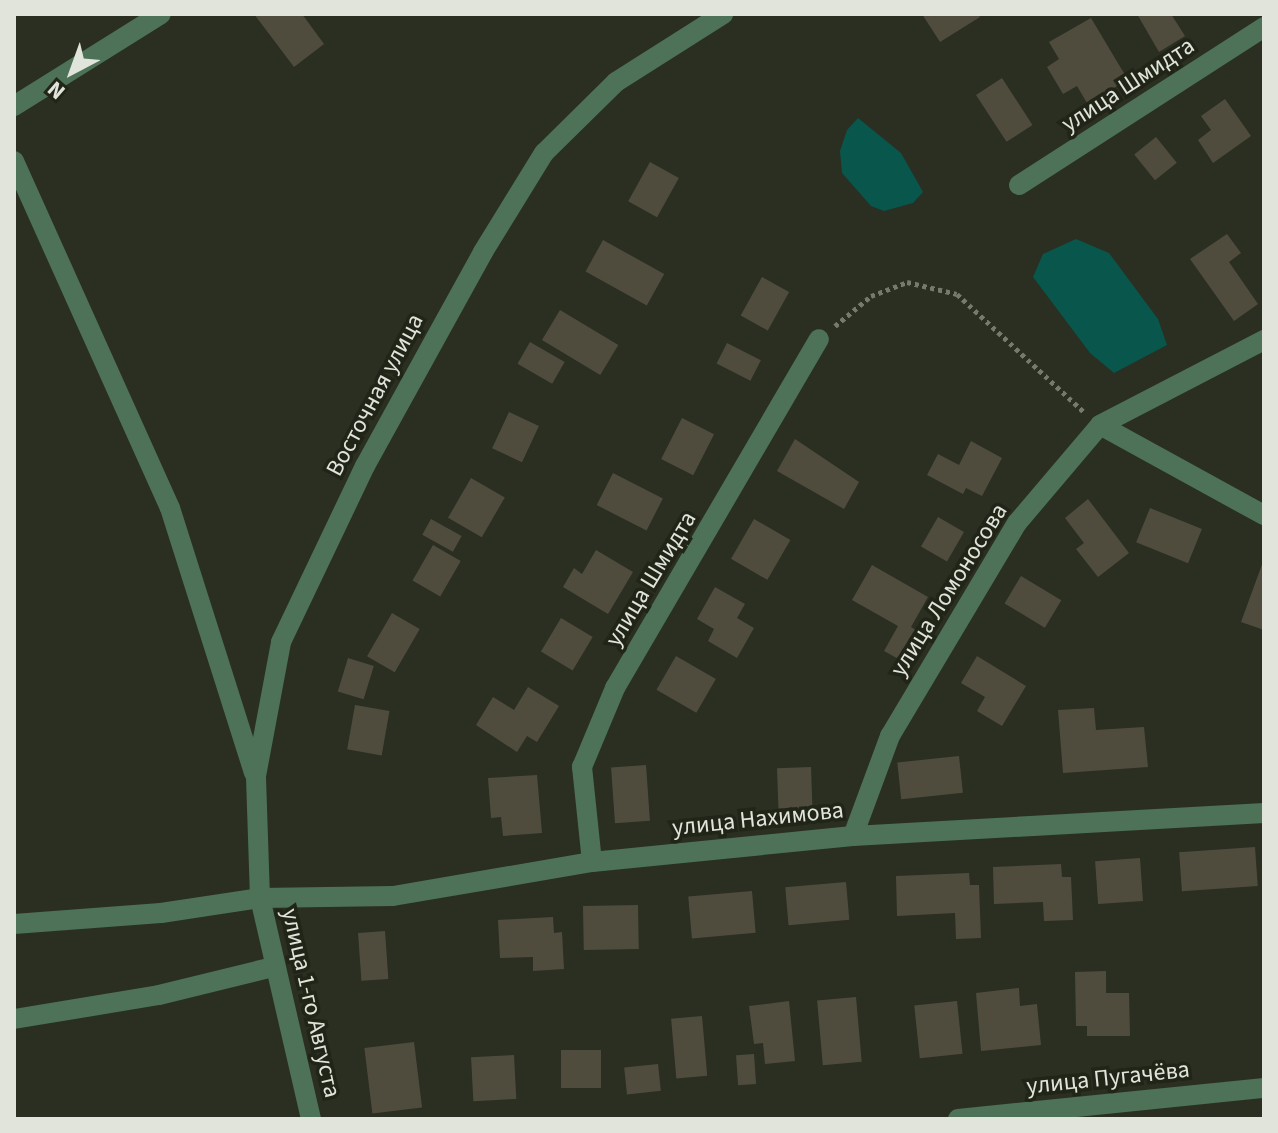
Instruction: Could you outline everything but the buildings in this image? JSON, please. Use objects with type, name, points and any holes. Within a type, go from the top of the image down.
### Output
[{"type":"street","points":[[14,106],[161,14]]},
{"type":"street","name":"Восточная улица","points":[[260,898],[256,776],[281,642],[365,466],[483,252],[544,153],[616,82],[723,14]]},
{"type":"street","name":"улица Шмидта","points":[[1019,185],[1264,27]]},
{"type":"street","points":[[14,161],[170,508],[256,776]]},
{"type":"street","name":"улица Шмидта","points":[[592,862],[582,767],[615,688],[819,339]]},
{"type":"street","name":"улица Ломоносова","points":[[853,836],[890,736],[1009,536],[1100,425],[1264,340]]},
{"type":"street","points":[[1100,425],[1264,515]]},
{"type":"street","name":"улица Нахимова","points":[[14,924],[161,913],[260,898],[393,896],[592,862],[853,836],[1264,813]]},
{"type":"street","name":"улица 1-го Августа","points":[[260,898],[273,967],[311,1119]]},
{"type":"street","points":[[14,1019],[159,995],[273,967]]},
{"type":"street","name":"улица Пугачёва","points":[[958,1119],[1264,1088]]},
{"type":"path","points":[[819,339],[871,296],[907,282],[957,294],[1100,425]]},
{"type":"water","points":[[858,118],[901,153],[923,192],[913,203],[884,211],[871,206],[842,173],[840,151],[847,130]]},
{"type":"water","points":[[1076,239],[1109,253],[1158,319],[1167,345],[1114,373],[1090,353],[1033,277],[1043,254]]}]
